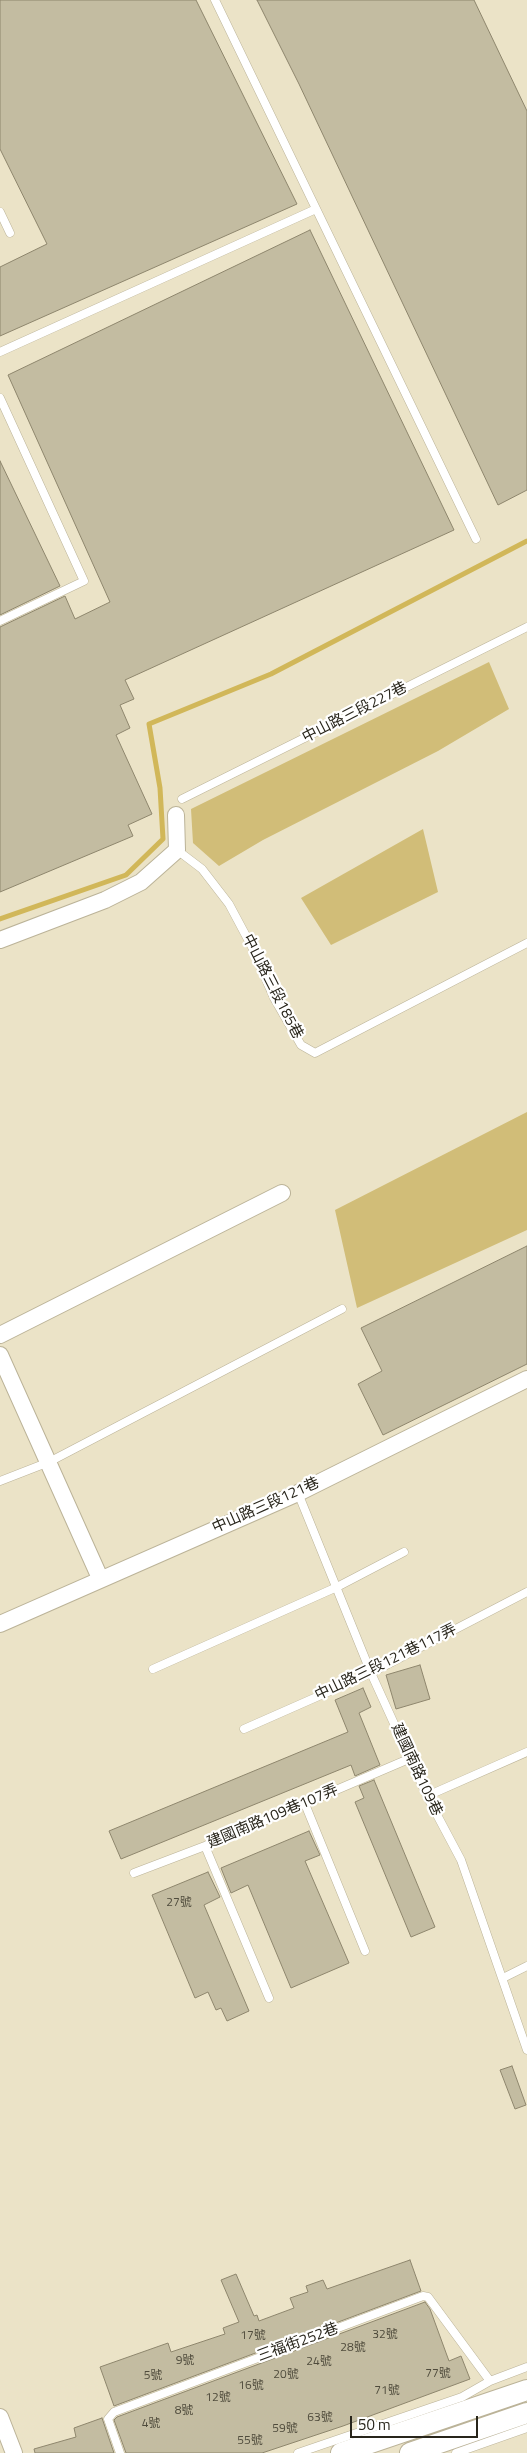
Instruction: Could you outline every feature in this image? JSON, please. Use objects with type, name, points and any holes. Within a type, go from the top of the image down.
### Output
[{"type":"street","points":[[0,940],[105,900],[141,882],[177,850],[176,815]]},
{"type":"street","points":[[0,1335],[282,1193]]},
{"type":"street","points":[[0,1355],[100,1578]]},
{"type":"street","name":"中山路三段121巷","points":[[0,1624],[100,1578],[298,1493],[527,1379]]},
{"type":"street","points":[[341,2453],[524,2391]]},
{"type":"street","points":[[410,2453],[527,2413]]},
{"type":"street","points":[[0,2417],[14,2453]]},
{"type":"lane","points":[[215,0],[476,538]]},
{"type":"lane","points":[[0,352],[316,209]]},
{"type":"lane","points":[[0,212],[10,233]]},
{"type":"lane","points":[[0,398],[84,581],[0,621]]},
{"type":"lane","name":"中山路三段227巷","points":[[182,799],[527,627]]},
{"type":"lane","name":"中山路三段185巷","points":[[177,850],[202,869],[229,904],[252,947],[274,998],[301,1045],[316,1052],[527,943]]},
{"type":"lane","points":[[0,1480],[49,1462],[342,1309]]},
{"type":"lane","name":"建國南路109巷","points":[[298,1493],[372,1673],[427,1796],[461,1860],[527,2050]]},
{"type":"lane","points":[[153,1669],[337,1587],[404,1552]]},
{"type":"lane","name":"中山路三段121巷117弄","points":[[244,1729],[372,1673],[527,1592]]},
{"type":"lane","points":[[427,1796],[527,1752]]},
{"type":"lane","name":"建國南路109巷107弄","points":[[134,1873],[205,1846],[410,1758]]},
{"type":"lane","points":[[305,1804],[365,1951]]},
{"type":"lane","points":[[205,1846],[269,1998]]},
{"type":"lane","points":[[503,1978],[527,1966]]},
{"type":"lane","name":"三福街252巷","points":[[120,2453],[108,2418],[114,2412],[423,2296],[428,2297],[490,2381]]},
{"type":"lane","points":[[298,2453],[462,2397],[490,2381],[527,2368]]},
{"type":"lane","points":[[456,2453],[527,2428]]},
{"type":"shaded area","points":[[489,662],[509,709],[438,751],[263,840],[219,866],[193,843],[191,809]]},
{"type":"shaded area","points":[[423,829],[438,892],[331,945],[301,898]]},
{"type":"shaded area","points":[[527,1112],[527,1230],[357,1308],[335,1210]]},
{"type":"building","points":[[0,0],[196,0],[297,204],[0,336],[0,267],[47,244],[0,149]]},
{"type":"building","points":[[257,0],[474,0],[527,111],[527,490],[498,505],[299,84]]},
{"type":"building","points":[[310,230],[454,530],[125,680],[134,699],[120,705],[130,728],[116,735],[152,814],[128,825],[133,836],[0,892],[0,627],[65,596],[75,619],[110,602],[8,375]]},
{"type":"building","points":[[0,461],[60,586],[0,615]]},
{"type":"building","points":[[527,1246],[527,1364],[383,1435],[358,1384],[382,1371],[361,1328]]},
{"type":"building","points":[[420,1665],[430,1699],[396,1709],[386,1675]]},
{"type":"building","points":[[363,1688],[371,1707],[359,1713],[380,1765],[355,1776],[351,1765],[121,1859],[109,1831],[348,1732],[335,1700]]},
{"type":"building","points":[[374,1780],[435,1927],[411,1937],[355,1802],[364,1798],[359,1786]]},
{"type":"building","points":[[309,1831],[320,1855],[305,1861],[349,1963],[291,1988],[248,1885],[231,1893],[221,1868]]},
{"type":"building","points":[[208,1872],[220,1897],[204,1905],[249,2011],[227,2021],[221,2008],[216,2010],[208,1992],[195,1998],[152,1895]]},
{"type":"building","points":[[512,2066],[526,2105],[515,2109],[500,2070]]},
{"type":"building","points":[[410,2260],[421,2291],[114,2406],[100,2367],[168,2343],[171,2352],[225,2334],[223,2328],[239,2322],[221,2280],[236,2274],[254,2316],[257,2315],[259,2321],[294,2308],[290,2298],[308,2292],[306,2286],[323,2280],[327,2289]]},
{"type":"building","points":[[425,2302],[430,2309],[449,2361],[461,2356],[470,2379],[343,2426],[262,2453],[126,2453],[114,2420],[117,2417]]},
{"type":"building","points":[[102,2418],[114,2453],[35,2453],[34,2449],[76,2437],[74,2428]]},
{"type":"waterway","points":[[0,919],[126,875],[163,839],[160,788],[149,724],[271,674],[527,541]]}]
